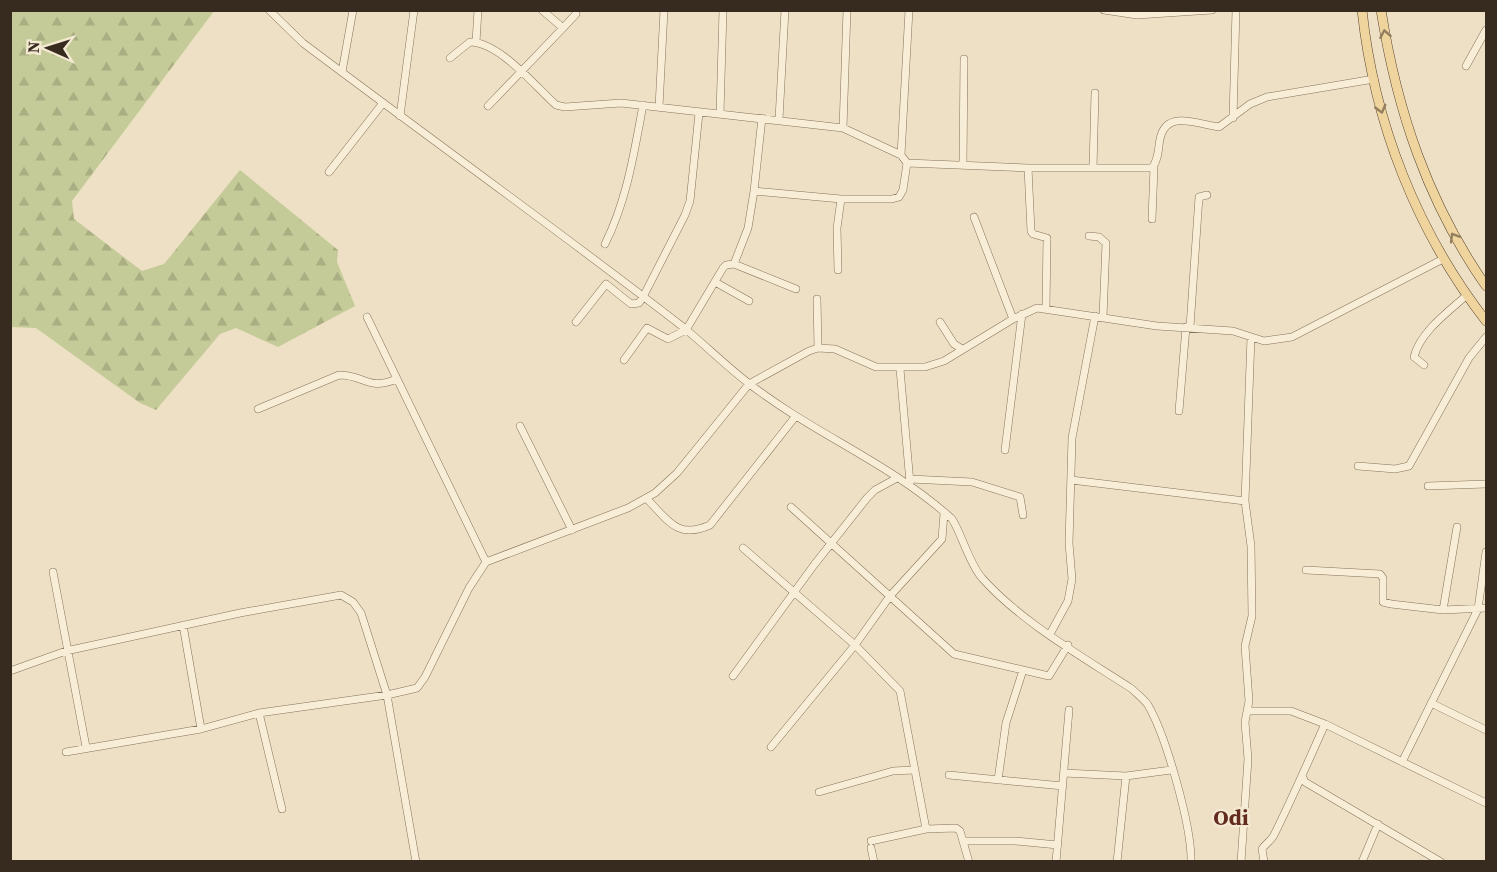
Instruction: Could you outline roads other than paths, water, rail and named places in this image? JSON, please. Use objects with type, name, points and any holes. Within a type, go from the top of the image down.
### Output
[{"type":"main road","points":[[1362,10],[1374,79],[1397,163],[1443,259],[1486,321]]},
{"type":"main road","points":[[1381,10],[1393,77],[1415,151],[1450,231],[1486,286]]},
{"type":"street","points":[[268,10],[303,43],[643,297],[749,384],[795,417],[822,431],[897,478],[954,520],[966,553],[981,577],[1050,634],[1132,689],[1147,704],[1171,770],[1186,823],[1191,861]]},
{"type":"street","points":[[342,72],[353,10]]},
{"type":"street","points":[[400,116],[414,10]]},
{"type":"street","points":[[476,42],[477,10]]},
{"type":"street","points":[[542,10],[563,28]]},
{"type":"street","points":[[659,107],[664,10]]},
{"type":"street","points":[[720,114],[723,10]]},
{"type":"street","points":[[779,119],[784,10]]},
{"type":"street","points":[[843,128],[847,10]]},
{"type":"street","points":[[901,155],[909,10]]},
{"type":"street","points":[[1104,10],[1137,15],[1212,10]]},
{"type":"street","points":[[1233,118],[1236,10]]},
{"type":"street","points":[[488,106],[576,14]]},
{"type":"street","points":[[1466,66],[1486,30]]},
{"type":"street","points":[[450,58],[466,44],[476,42],[497,50],[556,105],[565,107],[621,102],[699,113],[779,119],[843,128],[901,155],[907,163],[903,190],[898,197],[841,199],[754,191]]},
{"type":"street","points":[[963,165],[964,59]]},
{"type":"street","points":[[1152,219],[1154,167],[1160,134],[1164,125],[1172,120],[1219,127],[1250,104],[1267,97],[1374,79]]},
{"type":"street","points":[[1093,168],[1095,93]]},
{"type":"street","points":[[329,172],[383,103]]},
{"type":"street","points":[[605,244],[615,224],[629,176],[643,105]]},
{"type":"street","points":[[576,322],[606,284],[631,304],[639,303],[643,297],[690,201],[699,113]]},
{"type":"street","points":[[734,264],[748,228],[762,118]]},
{"type":"street","points":[[907,163],[1028,168],[1154,167]]},
{"type":"street","points":[[1028,168],[1031,231],[1033,234],[1047,238],[1046,309]]},
{"type":"street","points":[[1179,411],[1199,197],[1207,195]]},
{"type":"street","points":[[838,270],[837,228],[841,199]]},
{"type":"street","points":[[975,217],[1013,319]]},
{"type":"street","points":[[1089,236],[1099,237],[1106,243],[1103,317]]},
{"type":"street","points":[[66,752],[201,729],[259,713],[387,695],[417,688],[425,677],[469,588],[486,562],[628,508],[646,498],[677,473],[749,384],[782,364],[818,348],[835,349],[876,367],[900,369],[925,367],[944,361],[1013,319],[1037,308],[1157,326],[1233,331],[1264,341],[1292,337],[1443,259]]},
{"type":"street","points":[[624,360],[647,328],[668,339],[686,330],[726,265],[734,264],[796,289]]},
{"type":"street","points":[[715,282],[749,301]]},
{"type":"street","points":[[1424,365],[1414,357],[1420,344],[1439,320],[1467,296]]},
{"type":"street","points":[[818,299],[818,348]]},
{"type":"street","points":[[1005,450],[1022,314]]},
{"type":"street","points":[[1050,634],[1068,601],[1072,579],[1069,543],[1072,438],[1095,316]]},
{"type":"street","points":[[367,317],[486,562]]},
{"type":"street","points":[[940,322],[954,344],[963,349]]},
{"type":"street","points":[[1241,861],[1248,759],[1245,722],[1248,711],[1244,662],[1252,616],[1251,546],[1245,501],[1251,337]]},
{"type":"street","points":[[1358,466],[1395,469],[1408,466],[1469,358],[1486,337]]},
{"type":"street","points":[[900,369],[911,488]]},
{"type":"street","points":[[258,409],[339,375],[347,375],[375,385],[397,379]]},
{"type":"street","points":[[646,498],[674,525],[684,531],[697,531],[710,525],[795,417]]},
{"type":"street","points":[[520,426],[572,530]]},
{"type":"street","points":[[733,676],[794,592],[875,490],[897,478]]},
{"type":"street","points":[[910,479],[972,482],[1020,497],[1023,515]]},
{"type":"street","points":[[1071,480],[1245,501]]},
{"type":"street","points":[[1428,486],[1486,483]]},
{"type":"street","points":[[791,507],[954,654],[1049,676],[1068,645]]},
{"type":"street","points":[[771,747],[855,645],[890,596],[942,539],[944,513]]},
{"type":"street","points":[[1443,610],[1457,527]]},
{"type":"street","points":[[743,548],[855,645],[900,691],[926,829]]},
{"type":"street","points":[[1402,762],[1478,609],[1486,552]]},
{"type":"street","points":[[1306,570],[1373,572],[1383,578],[1383,602],[1443,610],[1486,608]]},
{"type":"street","points":[[53,572],[66,651],[86,747]]},
{"type":"street","points":[[10,671],[66,651],[183,625],[341,595],[353,602],[361,613],[387,695],[417,861]]},
{"type":"street","points":[[183,625],[201,729]]},
{"type":"street","points":[[998,780],[1006,723],[1023,670]]},
{"type":"street","points":[[1431,703],[1486,730]]},
{"type":"street","points":[[1056,861],[1069,710]]},
{"type":"street","points":[[1248,711],[1291,711],[1325,724],[1486,803]]},
{"type":"street","points":[[259,713],[282,809]]},
{"type":"street","points":[[1264,861],[1262,849],[1274,836],[1291,796],[1303,778],[1325,724]]},
{"type":"street","points":[[819,792],[893,771],[914,770]]},
{"type":"street","points":[[1064,773],[1126,776],[1171,770]]},
{"type":"street","points":[[950,776],[1063,786]]},
{"type":"street","points":[[1118,861],[1126,776]]},
{"type":"street","points":[[1303,778],[1305,782],[1441,861]]},
{"type":"street","points":[[1362,861],[1378,824]]},
{"type":"street","points":[[874,861],[871,845],[926,829],[956,828],[960,831],[964,841],[969,861]]},
{"type":"street","points":[[964,841],[1015,841],[1058,846]]},
{"type":"district","name":"Odi","points":[[1231,817]]}]
